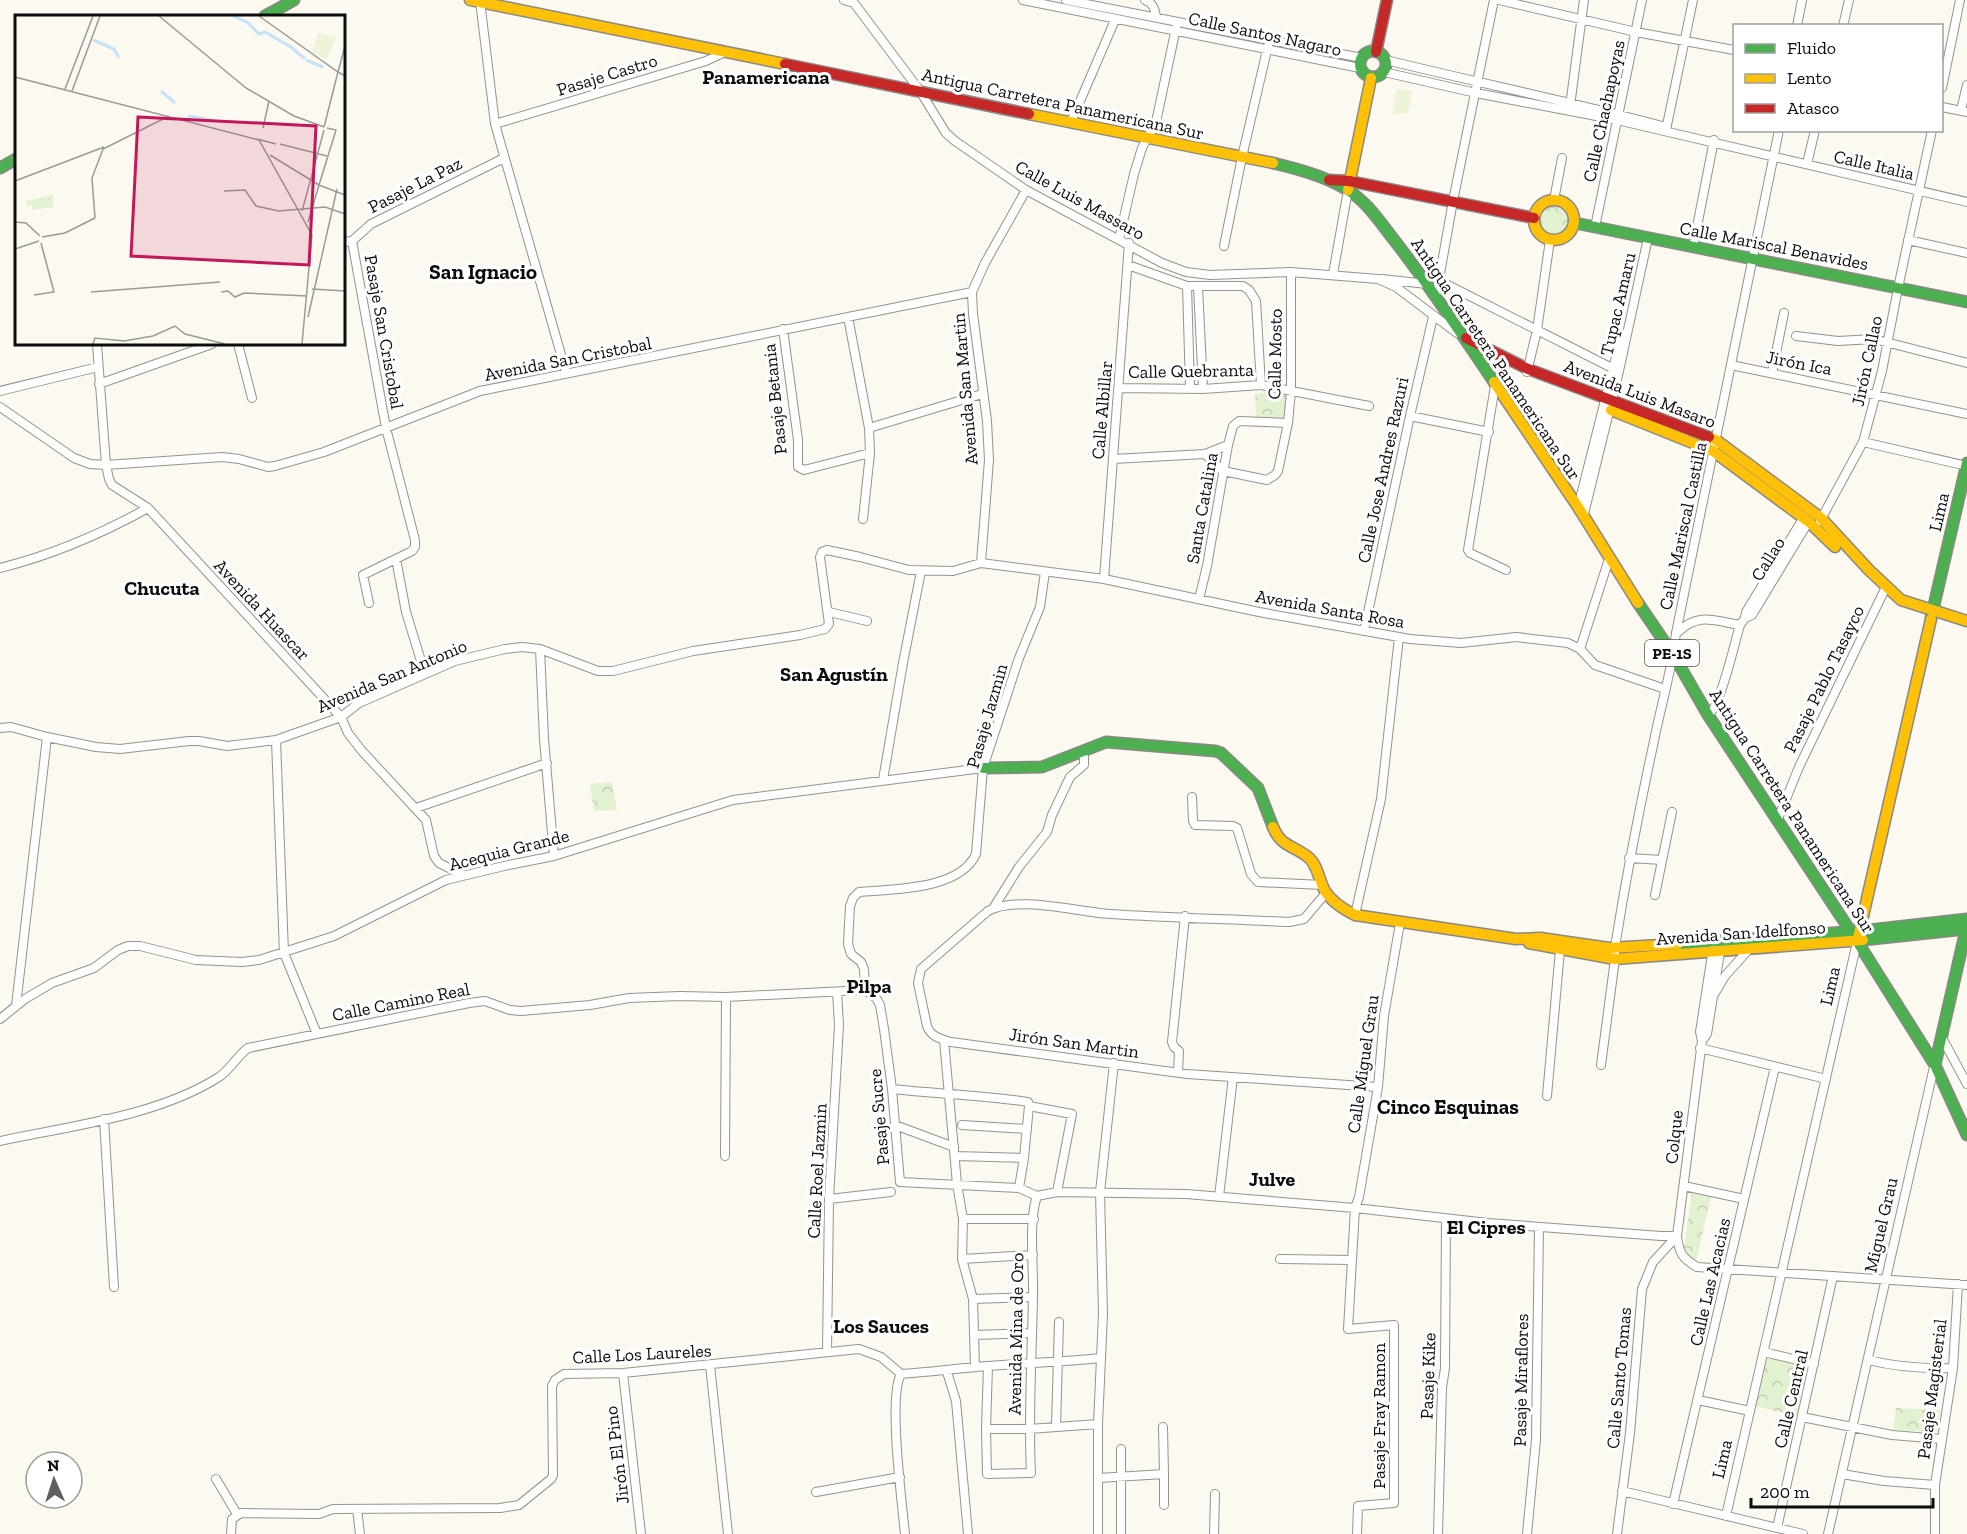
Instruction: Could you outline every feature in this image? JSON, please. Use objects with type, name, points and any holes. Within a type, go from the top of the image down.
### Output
[{"type":"main road","points":[[267,15],[294,0]]},
{"type":"main road","points":[[1376,52],[1387,0]]},
{"type":"main road","name":"Antigua Carretera Panamericana Sur","points":[[477,1],[1290,167],[1349,186],[1428,284],[1581,511],[1609,559],[1674,656],[1708,715],[1856,935],[1935,1065],[1967,1135]]},
{"type":"main road","points":[[1376,52],[1386,60],[1384,72],[1377,77],[1371,78],[1365,75],[1361,63],[1367,53],[1376,52]]},
{"type":"main road","points":[[1371,78],[1349,186],[1453,201],[1534,218]]},
{"type":"main road","points":[[0,168],[15,160]]},
{"type":"main road","points":[[1554,200],[1570,207],[1575,223],[1573,230],[1563,239],[1550,240],[1536,230],[1534,218],[1543,204],[1554,200]]},
{"type":"main road","name":"Calle Mariscal Benavides","points":[[1575,223],[1967,302]]},
{"type":"main road","name":"Avenida Luis Masaro","points":[[1467,342],[1527,372],[1608,404],[1713,451],[1813,518]]},
{"type":"main road","name":"Avenida Luis Masaro","points":[[1608,404],[1716,440],[1813,518],[1884,590],[1932,615],[1967,629]]},
{"type":"main road","name":"Lima","points":[[1856,935],[1967,465]]},
{"type":"main road","name":"Avenida Luis Masaro","points":[[1932,615],[1967,621]]},
{"type":"main road","name":"Avenida San Idelfonso","points":[[984,768],[1042,767],[1100,744],[1112,742],[1221,753],[1254,783],[1278,839],[1309,858],[1324,889],[1346,910],[1355,915],[1519,939],[1560,950],[1615,953],[1717,946],[1754,940],[1856,935]]},
{"type":"main road","name":"Avenida San Idelfonso","points":[[1717,946],[1750,948],[1967,925]]},
{"type":"main road","name":"Miguel Grau","points":[[1935,1065],[1967,925]]},
{"type":"main road","name":"Avenida San Idelfonso","points":[[1519,939],[1540,938],[1615,953]]},
{"type":"street","name":"Calle Luis Massaro","points":[[844,0],[854,2],[951,137],[1026,190],[1129,243],[1162,263],[1186,272],[1210,275],[1291,272],[1428,284]]},
{"type":"street","name":"Calle Santos Nagaro","points":[[1026,0],[1267,50],[1361,63]]},
{"type":"street","name":"Calle Santos Nagaro","points":[[1066,0],[1270,40],[1361,63]]},
{"type":"street","points":[[1145,0],[1151,2],[1156,17]]},
{"type":"street","points":[[1436,296],[1494,0]]},
{"type":"street","points":[[1499,0],[1635,32],[1733,50]]},
{"type":"street","points":[[1569,111],[1584,0]]},
{"type":"street","name":"Calle Chachapoyas","points":[[1594,227],[1642,0]]},
{"type":"street","points":[[1666,129],[1693,0]]},
{"type":"street","points":[[1797,24],[1802,0]]},
{"type":"street","points":[[1802,24],[1806,0]]},
{"type":"street","points":[[1843,24],[1849,0]]},
{"type":"street","points":[[1943,79],[1960,0]]},
{"type":"street","points":[[477,1],[495,124],[566,372]]},
{"type":"street","points":[[1071,122],[1115,20]]},
{"type":"street","points":[[1119,239],[1134,174],[1147,138],[1156,122],[1178,21]]},
{"type":"street","points":[[1224,246],[1242,157],[1270,40]]},
{"type":"street","name":"Pasaje Castro","points":[[495,124],[706,61],[726,52]]},
{"type":"street","points":[[1386,60],[1478,83],[1571,102],[1618,117]]},
{"type":"street","points":[[1384,72],[1569,111],[1618,117]]},
{"type":"street","points":[[1943,107],[1964,111],[1967,85]]},
{"type":"street","name":"Calle Italia","points":[[1618,117],[1967,202]]},
{"type":"street","name":"Calle Mariscal Castilla","points":[[1601,1065],[1629,858],[1674,656],[1676,633],[1779,132]]},
{"type":"street","points":[[1807,164],[1815,132]]},
{"type":"street","name":"Jirón Callao","points":[[1813,518],[1863,442],[1888,342],[1932,132]]},
{"type":"street","points":[[1693,247],[1714,141]]},
{"type":"street","name":"Pasaje La Paz","points":[[348,241],[371,224],[504,158]]},
{"type":"street","points":[[1554,200],[1562,158]]},
{"type":"street","points":[[1333,274],[1349,186]]},
{"type":"street","name":"Avenida San Martin","points":[[981,563],[989,460],[972,292],[985,263],[1026,190]]},
{"type":"street","name":"Tupac Amaru","points":[[1581,511],[1646,238]]},
{"type":"street","points":[[1527,372],[1537,330],[1550,240]]},
{"type":"street","points":[[1908,240],[1967,253]]},
{"type":"street","name":"Pasaje San Cristobal","points":[[348,241],[386,428],[415,540],[415,547],[412,551],[363,575],[369,603]]},
{"type":"street","name":"Calle Albillar","points":[[1104,579],[1129,243]]},
{"type":"street","points":[[1128,265],[1187,286],[1243,286],[1249,290],[1256,301],[1261,385]]},
{"type":"street","name":"Calle Mosto","points":[[1223,471],[1267,480],[1278,471],[1291,391],[1291,272]]},
{"type":"street","name":"Calle Luis Massaro","points":[[1378,279],[1396,287],[1467,342]]},
{"type":"street","points":[[1440,280],[1616,371]]},
{"type":"street","points":[[1187,286],[1191,388]]},
{"type":"street","points":[[1198,286],[1203,389]]},
{"type":"street","name":"Avenida San Cristobal","points":[[106,465],[222,457],[268,467],[324,453],[480,391],[972,292]]},
{"type":"street","points":[[1772,373],[1784,313]]},
{"type":"street","points":[[848,317],[869,428],[870,453],[863,519]]},
{"type":"street","name":"Calle Jose Andres Razuri","points":[[1364,631],[1433,317]]},
{"type":"street","name":"Pasaje Betania","points":[[783,329],[798,440],[798,467],[804,470],[870,453]]},
{"type":"street","points":[[1796,336],[1838,341],[1865,338],[1967,363]]},
{"type":"street","points":[[0,407],[83,463],[106,465],[97,345]]},
{"type":"street","points":[[99,384],[209,345]]},
{"type":"street","points":[[238,345],[252,398]]},
{"type":"street","name":"Jirón Ica","points":[[1731,365],[1967,414]]},
{"type":"street","points":[[0,391],[98,367]]},
{"type":"street","points":[[1495,384],[1468,550],[1506,570]]},
{"type":"street","name":"Calle Quebranta","points":[[1119,388],[1203,389],[1261,385],[1369,406]]},
{"type":"street","points":[[869,428],[982,394]]},
{"type":"street","points":[[1410,416],[1489,432]]},
{"type":"street","name":"Santa Catalina","points":[[1199,599],[1208,566],[1228,445],[1235,423],[1239,421],[1287,423]]},
{"type":"street","points":[[1863,442],[1967,465]]},
{"type":"street","points":[[1113,459],[1205,454],[1228,445]]},
{"type":"street","points":[[1205,454],[1223,471]]},
{"type":"street","name":"Avenida Huascar","points":[[106,465],[112,485],[148,508],[341,717],[348,733],[362,751],[426,820],[434,856],[439,863],[464,876]]},
{"type":"street","points":[[0,568],[65,548],[107,530],[148,508]]},
{"type":"street","name":"Callao","points":[[1708,715],[1713,712],[1720,696],[1740,625],[1746,612],[1813,518]]},
{"type":"street","points":[[867,621],[829,612],[820,557],[822,552],[827,550],[921,571],[953,570],[981,563]]},
{"type":"street","points":[[396,559],[406,612],[424,674]]},
{"type":"street","points":[[1580,648],[1609,559]]},
{"type":"street","name":"Avenida Santa Rosa","points":[[981,563],[1104,579],[1259,612],[1399,637],[1461,643],[1516,637],[1568,643],[1580,648],[1595,665],[1665,689]]},
{"type":"street","points":[[883,780],[921,571]]},
{"type":"street","name":"Pasaje Jazmin","points":[[865,990],[864,969],[861,962],[851,954],[848,944],[850,906],[853,898],[859,892],[948,880],[972,863],[976,854],[984,768],[1019,658],[1040,608],[1045,572]]},
{"type":"street","name":"Pasaje Pablo Tasayco","points":[[1778,819],[1799,767],[1884,590]]},
{"type":"street","name":"Avenida San Antonio","points":[[0,728],[17,728],[96,747],[120,749],[189,741],[227,746],[276,740],[341,717],[359,703],[455,661],[505,649],[522,647],[540,649],[598,671],[613,671],[693,651],[824,630],[828,627],[829,612]]},
{"type":"street","points":[[1676,633],[1690,621],[1699,619],[1740,625]]},
{"type":"street","points":[[1355,915],[1381,799],[1399,637]]},
{"type":"street","points":[[540,649],[554,856]]},
{"type":"street","points":[[16,1006],[47,737]]},
{"type":"street","points":[[276,740],[284,953],[317,1034]]},
{"type":"street","points":[[994,908],[1019,867],[1047,832],[1052,815],[1070,777],[1084,765],[1084,757],[1080,752]]},
{"type":"street","points":[[416,808],[547,763]]},
{"type":"street","name":"Acequia Grande","points":[[0,1020],[16,1006],[52,983],[94,968],[128,946],[140,946],[196,960],[242,962],[284,953],[334,936],[446,880],[554,856],[733,800],[984,768]]},
{"type":"street","points":[[975,1367],[973,1299],[962,1259],[963,1219],[957,1184],[944,1040],[929,1032],[927,1026],[918,983],[921,969],[994,908],[1028,905],[1109,914],[1298,921],[1308,915],[1324,889],[1255,880],[1251,874],[1238,828],[1195,825],[1192,797]]},
{"type":"street","points":[[1656,895],[1672,812]]},
{"type":"street","points":[[1629,858],[1662,860]]},
{"type":"street","points":[[1178,1072],[1179,1051],[1172,1042],[1185,916]]},
{"type":"street","name":"Calle Miguel Grau","points":[[1355,1208],[1359,1197],[1378,1087],[1384,1016],[1400,923]]},
{"type":"street","name":"Lima","points":[[1726,1516],[1826,1079],[1856,935]]},
{"type":"street","name":"Colque","points":[[1701,1045],[1707,1034],[1713,997],[1717,946]]},
{"type":"street","name":"Colque","points":[[1677,1236],[1701,1045],[1700,1032],[1717,946]]},
{"type":"street","name":"Colque","points":[[1713,997],[1725,976],[1750,948]]},
{"type":"street","points":[[1547,1096],[1560,950]]},
{"type":"street","name":"Calle Camino Real","points":[[0,1141],[138,1111],[172,1100],[220,1076],[248,1048],[469,1003],[485,1001],[510,1010],[521,1011],[590,1005],[629,998],[726,998],[865,990]]},
{"type":"street","name":"Pasaje Sucre","points":[[865,990],[876,998],[880,1005],[892,1089],[900,1182],[1019,1188],[1037,1196]]},
{"type":"street","name":"Calle Roel Jazmin","points":[[827,1352],[829,1199],[839,1025],[837,992]]},
{"type":"street","points":[[725,1156],[726,998]]},
{"type":"street","points":[[1941,1036],[1967,1084]]},
{"type":"street","name":"Jirón San Martin","points":[[944,1040],[1178,1072],[1378,1087]]},
{"type":"street","points":[[1701,1045],[1775,1067],[1826,1079]]},
{"type":"street","points":[[1098,1534],[1098,1424],[1103,1314],[1100,1192],[1114,1063]]},
{"type":"street","name":"Miguel Grau","points":[[1828,1534],[1935,1065]]},
{"type":"street","name":"Calle Las Acacias","points":[[1673,1504],[1775,1067]]},
{"type":"street","points":[[1219,1197],[1233,1077]]},
{"type":"street","points":[[892,1089],[996,1097],[1028,1102],[1024,1158],[1019,1188]]},
{"type":"street","points":[[1029,1106],[1073,1115],[1057,1192]]},
{"type":"street","points":[[104,1119],[114,1287]]},
{"type":"street","points":[[895,1125],[954,1147]]},
{"type":"street","points":[[962,1125],[1027,1129]]},
{"type":"street","points":[[955,1156],[1024,1158]]},
{"type":"street","points":[[1684,1186],[1744,1198]]},
{"type":"street","points":[[829,1199],[891,1192]]},
{"type":"street","points":[[1037,1196],[1057,1192],[1186,1194],[1539,1227],[1677,1236],[1679,1251],[1697,1268],[1963,1285]]},
{"type":"street","name":"Avenida Mina de Oro","points":[[986,1429],[987,1474],[1031,1473],[1029,1429],[1034,1297],[1034,1218],[1037,1196]]},
{"type":"street","name":"Pasaje Fray Ramon","points":[[1355,1208],[1348,1329],[1394,1325],[1394,1503],[1358,1506],[1357,1534]]},
{"type":"street","points":[[963,1219],[1034,1218]]},
{"type":"street","name":"Pasaje Kike","points":[[1438,1534],[1442,1388],[1445,1368],[1446,1219]]},
{"type":"street","name":"Pasaje Miraflores","points":[[1527,1534],[1536,1440],[1539,1227]]},
{"type":"street","name":"Calle Santo Tomas","points":[[1617,1534],[1630,1433],[1642,1289],[1653,1262],[1677,1236]]},
{"type":"street","points":[[962,1259],[1033,1255]]},
{"type":"street","points":[[1280,1259],[1352,1260]]},
{"type":"street","name":"Calle Central","points":[[1777,1528],[1833,1276]]},
{"type":"street","name":"Pasaje Magisterial","points":[[1935,1534],[1935,1485],[1963,1285]]},
{"type":"street","points":[[973,1299],[1034,1297]]},
{"type":"street","points":[[1056,1426],[1059,1322]]},
{"type":"street","points":[[974,1335],[1032,1333]]},
{"type":"street","name":"Calle Los Laureles","points":[[235,1515],[318,1514],[333,1509],[500,1508],[519,1504],[551,1479],[553,1474],[551,1392],[555,1380],[564,1374],[623,1373],[859,1349],[881,1357],[901,1374]]},
{"type":"street","points":[[1764,1353],[1814,1364]]},
{"type":"street","points":[[905,1534],[896,1420],[896,1387],[901,1374],[1101,1358]]},
{"type":"street","points":[[1868,1360],[1917,1369],[1953,1368]]},
{"type":"street","points":[[710,1365],[728,1534]]},
{"type":"street","points":[[987,1366],[986,1429],[1029,1429],[1098,1424]]},
{"type":"street","points":[[947,1372],[956,1401],[968,1534]]},
{"type":"street","name":"Jirón El Pino","points":[[623,1373],[641,1534]]},
{"type":"street","points":[[1698,1400],[1750,1411]]},
{"type":"street","points":[[1802,1417],[1892,1435],[1941,1438]]},
{"type":"street","points":[[1163,1427],[1164,1505]]},
{"type":"street","points":[[1121,1449],[1121,1534]]},
{"type":"street","points":[[1099,1478],[1164,1474]]},
{"type":"street","points":[[1842,1474],[1884,1481],[1935,1485]]},
{"type":"street","points":[[816,1492],[900,1477]]},
{"type":"street","points":[[216,1479],[235,1515],[231,1534]]},
{"type":"street","points":[[1622,1491],[1803,1534]]},
{"type":"street","points":[[1214,1534],[1215,1494]]},
{"type":"street","points":[[357,1509],[360,1534]]},
{"type":"green space","points":[[1397,89],[1412,91],[1408,113],[1392,114]]},
{"type":"green space","points":[[1554,206],[1565,210],[1569,221],[1565,232],[1554,236],[1543,232],[1539,221],[1543,210]]},
{"type":"green space","points":[[1268,392],[1288,396],[1287,419],[1256,419],[1255,394]]},
{"type":"green space","points":[[612,782],[617,810],[594,811],[590,784]]},
{"type":"green space","points":[[1692,1192],[1711,1197],[1696,1261],[1691,1258],[1684,1247]]},
{"type":"green space","points":[[1767,1358],[1808,1367],[1797,1416],[1755,1406]]},
{"type":"green space","points":[[1896,1408],[1940,1410],[1937,1432],[1893,1430]]},
{"type":"traffic: fast","points":[[267,15],[294,0]]},
{"type":"traffic: fast","points":[[1373,51],[1382,55],[1386,64],[1382,73],[1373,77],[1364,73],[1360,64],[1364,55],[1373,51]]},
{"type":"traffic: fast","points":[[0,168],[15,160]]},
{"type":"traffic: fast","points":[[1273,163],[1329,180],[1353,193],[1365,204],[1418,272],[1494,382]]},
{"type":"traffic: fast","points":[[1575,223],[1967,302]]},
{"type":"traffic: fast","points":[[1931,618],[1967,463]]},
{"type":"traffic: fast","points":[[1638,603],[1935,1065],[1967,1135]]},
{"type":"traffic: fast","points":[[983,768],[1042,767],[1106,742],[1215,751],[1221,753],[1258,788],[1273,827]]},
{"type":"traffic: fast","points":[[1678,944],[1860,931],[1967,919]]},
{"type":"traffic: fast","points":[[1935,1065],[1967,925]]},
{"type":"traffic: fast","points":[[1863,940],[1967,929]]},
{"type":"traffic: slow","points":[[470,0],[785,64]]},
{"type":"traffic: slow","points":[[1348,190],[1371,78]]},
{"type":"traffic: slow","points":[[1029,114],[1273,163]]},
{"type":"traffic: slow","points":[[1554,200],[1562,201],[1568,206],[1573,212],[1574,220],[1573,228],[1568,234],[1562,239],[1554,240],[1546,239],[1540,234],[1535,228],[1534,220],[1535,212],[1540,206],[1546,201],[1554,200]]},
{"type":"traffic: slow","points":[[1494,382],[1578,507],[1638,603]]},
{"type":"traffic: slow","points":[[1611,410],[1713,451],[1809,522],[1835,547]]},
{"type":"traffic: slow","points":[[1709,437],[1821,518],[1869,570],[1901,600],[1967,621]]},
{"type":"traffic: slow","points":[[1858,938],[1931,619]]},
{"type":"traffic: slow","points":[[1273,827],[1284,842],[1311,860],[1325,891],[1331,898],[1355,915],[1516,939],[1540,938],[1609,948],[1678,944]]},
{"type":"traffic: slow","points":[[1529,943],[1615,959],[1863,940]]},
{"type":"traffic: jam","points":[[1376,52],[1387,0]]},
{"type":"traffic: jam","points":[[785,64],[1029,114]]},
{"type":"traffic: jam","points":[[1329,180],[1349,181],[1534,218]]},
{"type":"traffic: jam","points":[[1466,338],[1528,369],[1709,437]]},
{"type":"district","name":"Panamericana","points":[[766,77]]},
{"type":"district","name":"San Ignacio","points":[[483,272]]},
{"type":"district","name":"Chucuta","points":[[162,588]]},
{"type":"district","name":"San Agustín","points":[[834,674]]},
{"type":"district","name":"Pilpa","points":[[869,986]]},
{"type":"district","name":"Cinco Esquinas","points":[[1448,1107]]},
{"type":"district","name":"Julve","points":[[1272,1179]]},
{"type":"district","name":"El Cipres","points":[[1486,1227]]},
{"type":"district","name":"Los Sauces","points":[[881,1326]]}]
